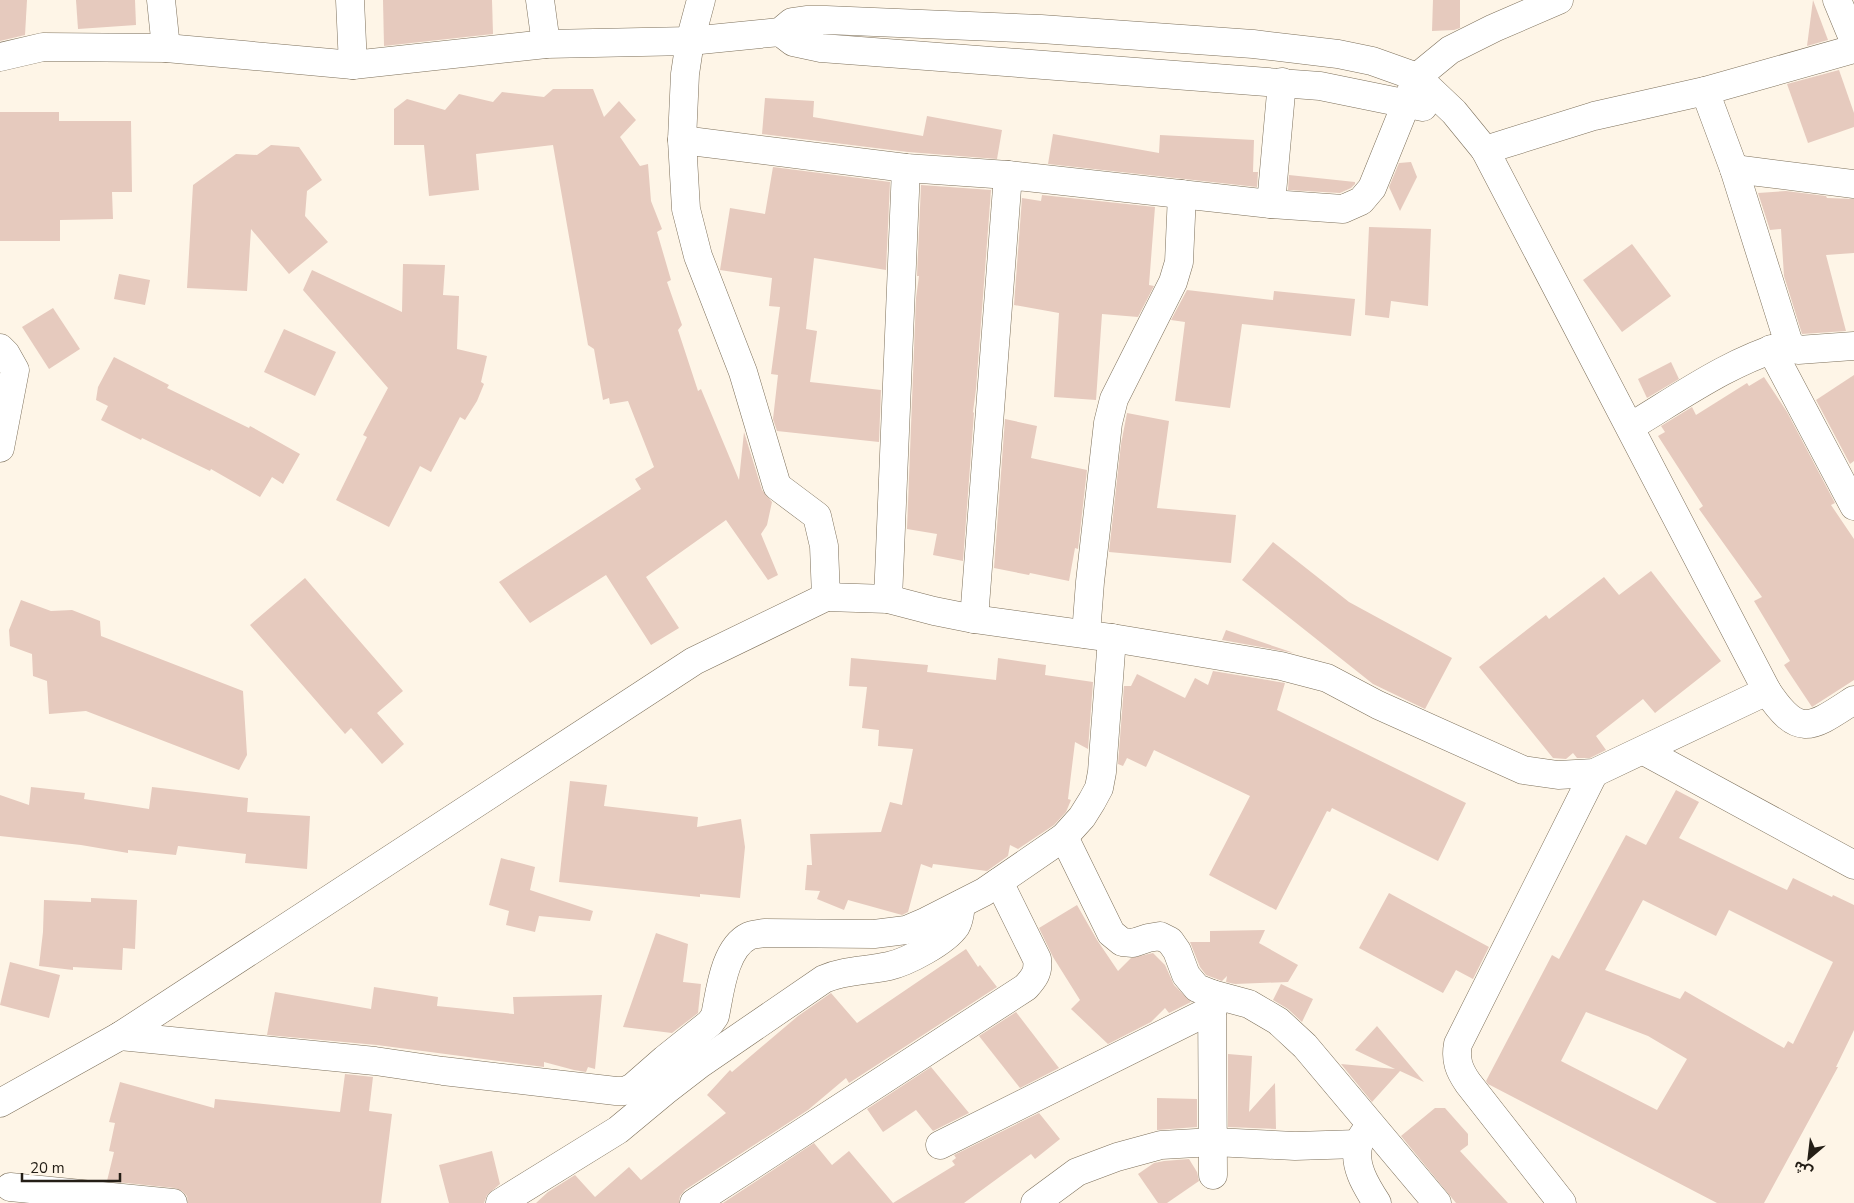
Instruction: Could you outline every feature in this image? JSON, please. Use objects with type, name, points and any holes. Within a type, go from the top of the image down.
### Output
[{"type":"street","points":[[161,0],[166,48]]},
{"type":"street","points":[[350,0],[353,65]]},
{"type":"street","points":[[540,0],[546,44]]},
{"type":"street","points":[[701,0],[690,41],[685,74],[682,140],[686,209],[698,256],[743,372],[777,486],[817,516],[824,546],[826,597]]},
{"type":"street","points":[[682,140],[906,168],[1008,175],[1271,204],[1343,209],[1361,201],[1372,188],[1417,77],[1450,50],[1494,28],[1559,0]]},
{"type":"street","points":[[1837,0],[1854,41]]},
{"type":"street","points":[[0,57],[43,47],[166,48],[353,65],[546,44],[690,41],[780,32],[792,22],[806,20],[1042,28],[1253,44],[1338,54],[1372,62],[1417,77],[1454,112],[1486,150],[1767,691],[1780,711],[1793,722],[1808,724],[1825,719],[1854,700]]},
{"type":"street","points":[[780,32],[793,42],[821,48],[1282,82],[1320,86],[1454,112]]},
{"type":"street","points":[[1486,150],[1594,116],[1705,92],[1854,49]]},
{"type":"street","points":[[1271,204],[1282,82]]},
{"type":"street","points":[[1705,92],[1734,169],[1780,347],[1854,506]]},
{"type":"street","points":[[888,599],[906,168]]},
{"type":"street","points":[[1734,169],[1854,184]]},
{"type":"street","points":[[974,619],[1008,175]]},
{"type":"street","points":[[120,1036],[375,1061],[443,1071],[625,1091],[633,1087],[664,1059],[710,1023],[715,1016],[728,958],[737,945],[748,936],[764,933],[874,934],[906,930],[927,922],[984,892],[1064,837],[1082,817],[1099,788],[1102,772],[1099,636],[1090,582],[1108,423],[1114,399],[1173,282],[1179,262],[1182,194]]},
{"type":"street","points":[[1630,427],[1722,372],[1780,347],[1798,350],[1854,346]]},
{"type":"street","points":[[0,348],[6,354],[15,370],[0,448]]},
{"type":"street","points":[[0,1103],[120,1036],[694,661],[826,597],[888,599],[974,619],[1099,636],[1281,666],[1327,678],[1378,705],[1524,770],[1558,775],[1594,773],[1644,751],[1767,691]]},
{"type":"street","points":[[1644,751],[1854,865]]},
{"type":"street","points":[[1562,1203],[1468,1083],[1457,1063],[1456,1054],[1458,1044],[1594,773]]},
{"type":"street","points":[[1064,837],[1111,933],[1122,942],[1133,943],[1160,936],[1170,941],[1177,952],[1186,975],[1212,1002],[1213,1175]]},
{"type":"street","points":[[694,1203],[1026,987],[1034,978],[1038,968],[1038,959],[998,882]]},
{"type":"street","points":[[500,1203],[618,1130],[700,1064],[824,979],[836,974],[890,966],[910,958],[947,937],[960,918],[961,904]]},
{"type":"street","points":[[940,1145],[1212,1002],[1249,1004],[1278,1021],[1305,1046],[1364,1134],[1437,1203]]},
{"type":"street","points":[[1035,1203],[1077,1172],[1117,1157],[1161,1145],[1214,1142],[1295,1146],[1364,1134]]},
{"type":"street","points":[[1364,1134],[1358,1165],[1365,1186],[1377,1203]]},
{"type":"street","points":[[10,1187],[173,1203]]},
{"type":"building","points":[[0,0],[27,0],[25,35],[0,41]]},
{"type":"building","points":[[76,0],[135,0],[136,25],[78,29]]},
{"type":"building","points":[[383,0],[492,0],[493,34],[384,46]]},
{"type":"building","points":[[1433,0],[1460,0],[1460,28],[1432,31]]},
{"type":"building","points":[[1813,0],[1828,40],[1807,46]]},
{"type":"building","points":[[1839,70],[1854,113],[1854,127],[1808,143],[1787,84]]},
{"type":"building","points":[[553,89],[593,89],[604,117],[619,101],[636,120],[620,137],[640,166],[648,164],[651,201],[662,229],[657,232],[671,280],[667,282],[682,325],[678,330],[698,391],[701,389],[739,480],[744,432],[762,490],[772,502],[767,525],[761,534],[778,575],[768,580],[726,520],[646,577],[679,628],[651,645],[606,575],[530,623],[499,582],[641,489],[635,479],[654,467],[628,401],[610,404],[609,398],[603,400],[594,349],[588,345],[553,145],[476,154],[479,190],[429,196],[424,145],[394,145],[394,109],[407,99],[445,110],[459,94],[493,102],[502,92],[544,97]]},
{"type":"building","points":[[765,98],[814,101],[813,117],[923,136],[927,116],[1002,130],[997,159],[908,152],[762,134]]},
{"type":"building","points":[[0,112],[59,112],[59,121],[131,121],[132,192],[112,192],[113,219],[60,220],[60,241],[0,241]]},
{"type":"building","points":[[1053,134],[1159,153],[1160,135],[1254,140],[1253,172],[1258,172],[1257,187],[1048,164]]},
{"type":"building","points":[[271,145],[299,147],[322,180],[307,191],[305,216],[328,242],[289,274],[251,229],[247,291],[187,288],[193,185],[236,154],[257,155]]},
{"type":"building","points":[[1411,162],[1417,177],[1400,211],[1389,187],[1399,163]]},
{"type":"building","points":[[773,167],[890,182],[886,270],[814,258],[806,329],[817,331],[810,382],[881,390],[879,442],[777,431],[773,419],[778,375],[771,374],[780,307],[769,306],[772,278],[720,270],[730,208],[765,214]]},
{"type":"building","points":[[1289,175],[1355,182],[1355,184],[1340,193],[1288,190]]},
{"type":"building","points":[[921,185],[991,190],[963,561],[933,555],[937,534],[907,529],[916,298],[919,276],[917,276]]},
{"type":"building","points":[[1786,191],[1826,196],[1827,198],[1854,199],[1854,253],[1826,255],[1846,331],[1802,334],[1784,276],[1781,229],[1770,230],[1758,193]]},
{"type":"building","points":[[1042,195],[1155,207],[1149,285],[1154,286],[1138,317],[1102,314],[1096,400],[1054,397],[1059,313],[1014,305],[1022,198],[1041,201]]},
{"type":"building","points":[[1369,227],[1431,229],[1428,306],[1391,301],[1389,318],[1365,315]]},
{"type":"building","points":[[1632,244],[1671,296],[1622,332],[1583,280]]},
{"type":"building","points":[[403,264],[445,265],[443,295],[459,296],[457,349],[487,356],[481,382],[484,384],[477,401],[465,420],[460,417],[431,472],[420,466],[389,527],[336,500],[367,437],[363,435],[388,388],[303,290],[312,270],[402,312]]},
{"type":"building","points":[[119,274],[150,280],[145,305],[114,299]]},
{"type":"building","points":[[1187,290],[1273,300],[1274,291],[1355,299],[1351,336],[1242,324],[1230,408],[1175,401],[1185,322],[1171,320]]},
{"type":"building","points":[[53,308],[80,349],[49,369],[22,327]]},
{"type":"building","points":[[284,329],[336,352],[315,396],[264,372]]},
{"type":"building","points":[[114,357],[169,385],[167,388],[249,428],[250,426],[300,454],[283,484],[272,477],[260,497],[211,469],[210,471],[101,420],[108,406],[96,400],[98,387]]},
{"type":"building","points":[[1671,362],[1679,379],[1647,398],[1638,379]]},
{"type":"building","points":[[1854,375],[1854,461],[1850,464],[1816,400]]},
{"type":"building","points":[[1764,377],[1787,412],[1835,503],[1831,505],[1854,539],[1854,680],[1812,707],[1784,665],[1790,661],[1754,601],[1762,597],[1699,509],[1703,506],[1658,436],[1665,432],[1661,426],[1692,407],[1696,415],[1747,383],[1749,386]]},
{"type":"building","points":[[1127,413],[1169,421],[1157,508],[1236,515],[1231,563],[1109,552],[1121,444]]},
{"type":"building","points":[[1005,419],[1037,426],[1031,458],[1087,470],[1078,549],[1075,548],[1069,581],[994,568]]},
{"type":"building","points":[[1273,542],[1349,602],[1452,658],[1425,709],[1373,684],[1242,580]]},
{"type":"building","points":[[1651,571],[1721,661],[1655,713],[1643,699],[1596,736],[1606,750],[1590,758],[1577,758],[1573,753],[1566,759],[1553,758],[1479,667],[1546,615],[1549,619],[1604,577],[1619,595]]},
{"type":"building","points":[[305,578],[403,691],[377,713],[404,744],[382,764],[351,728],[345,734],[250,625]]},
{"type":"building","points":[[21,600],[51,611],[72,610],[100,621],[101,636],[243,691],[247,755],[239,770],[86,711],[49,714],[47,681],[33,676],[32,654],[10,646],[9,630]]},
{"type":"building","points":[[1226,630],[1294,653],[1222,640]]},
{"type":"building","points":[[851,658],[928,665],[927,672],[996,680],[998,658],[1046,665],[1045,675],[1093,682],[1088,749],[1075,742],[1068,799],[1071,800],[1066,812],[1054,825],[1018,849],[1010,845],[1008,856],[987,871],[933,864],[932,868],[921,864],[908,912],[902,915],[848,900],[844,910],[817,899],[820,891],[805,890],[807,865],[812,865],[810,834],[881,832],[890,802],[902,805],[913,749],[878,746],[879,730],[862,728],[867,687],[849,686]]},
{"type":"building","points":[[1213,671],[1285,683],[1277,710],[1466,803],[1438,861],[1332,808],[1330,812],[1327,811],[1276,910],[1209,875],[1250,796],[1154,750],[1146,767],[1127,758],[1123,766],[1118,764],[1124,686],[1131,686],[1137,674],[1185,698],[1195,678],[1208,685]]},
{"type":"building","points":[[570,781],[607,785],[604,806],[698,817],[697,827],[741,819],[745,847],[740,898],[700,894],[700,897],[559,882]]},
{"type":"building","points":[[31,787],[85,793],[84,799],[149,809],[152,787],[248,798],[247,812],[310,816],[307,869],[245,863],[246,854],[178,846],[176,855],[128,850],[128,853],[81,845],[0,836],[0,795],[29,805]]},
{"type":"building","points":[[1676,790],[1699,802],[1679,838],[1787,890],[1793,878],[1832,897],[1833,895],[1854,905],[1854,1030],[1836,1067],[1838,1067],[1764,1203],[1717,1203],[1488,1084],[1486,1081],[1552,955],[1559,959],[1626,835],[1646,845]],"holes":[[[1643,900],[1716,936],[1729,910],[1833,962],[1793,1044],[1788,1041],[1784,1048],[1685,991],[1680,999],[1605,970]],[[1586,1012],[1648,1036],[1687,1059],[1657,1110],[1561,1061]]]},
{"type":"building","points":[[501,858],[535,867],[530,890],[593,911],[590,921],[539,916],[535,932],[506,925],[509,911],[489,905]]},
{"type":"building","points":[[1389,893],[1489,947],[1473,979],[1456,970],[1443,993],[1359,948]]},
{"type":"building","points":[[91,898],[137,900],[135,949],[123,948],[122,970],[73,967],[73,970],[39,966],[44,900],[91,902]]},
{"type":"building","points":[[1077,905],[1118,971],[1131,958],[1153,953],[1165,965],[1174,985],[1191,1002],[1169,1013],[1165,1008],[1151,1022],[1108,1044],[1071,1009],[1080,1000],[1053,957],[1039,928]]},
{"type":"building","points":[[1265,930],[1259,943],[1298,965],[1288,982],[1235,984],[1226,982],[1227,976],[1222,981],[1206,975],[1200,967],[1190,942],[1210,942],[1210,931]]},
{"type":"building","points":[[656,933],[688,944],[683,982],[701,984],[698,1013],[672,1033],[623,1027]]},
{"type":"building","points":[[966,949],[978,967],[980,965],[997,987],[849,1083],[846,1078],[808,1110],[685,1190],[680,1196],[679,1203],[536,1203],[548,1192],[575,1175],[595,1197],[629,1167],[641,1180],[726,1113],[707,1095],[730,1070],[732,1072],[798,1016],[831,993],[857,1023]]},
{"type":"building","points":[[10,962],[60,975],[49,1018],[0,1005]]},
{"type":"building","points":[[1281,984],[1313,999],[1302,1022],[1288,1009],[1273,1000]]},
{"type":"building","points":[[374,987],[438,997],[437,1006],[514,1014],[513,997],[602,995],[595,1069],[588,1067],[586,1072],[544,1062],[544,1067],[377,1045],[267,1035],[275,992],[371,1009]]},
{"type":"building","points":[[1016,1012],[1059,1068],[1020,1088],[979,1036]]},
{"type":"building","points":[[1377,1026],[1424,1082],[1400,1071],[1372,1102],[1341,1064],[1395,1069],[1355,1050]]},
{"type":"building","points":[[1228,1054],[1252,1056],[1249,1112],[1275,1083],[1276,1129],[1228,1127]]},
{"type":"building","points":[[931,1067],[969,1113],[933,1131],[916,1110],[883,1132],[867,1109]]},
{"type":"building","points":[[345,1074],[373,1077],[369,1111],[392,1114],[381,1203],[188,1203],[187,1196],[175,1188],[107,1181],[114,1152],[109,1151],[115,1123],[109,1122],[120,1082],[214,1108],[215,1099],[340,1112]]},
{"type":"building","points":[[1157,1098],[1197,1099],[1197,1127],[1157,1130]]},
{"type":"building","points":[[1435,1108],[1445,1108],[1468,1134],[1468,1145],[1460,1151],[1508,1203],[1456,1203],[1401,1136]]},
{"type":"building","points":[[1039,1113],[1060,1139],[1035,1159],[1031,1154],[964,1203],[893,1203],[955,1165],[952,1161],[956,1158],[954,1155]]},
{"type":"building","points":[[814,1143],[832,1165],[849,1151],[893,1203],[723,1203]]},
{"type":"building","points":[[492,1151],[500,1184],[487,1195],[484,1203],[449,1203],[439,1165]]},
{"type":"building","points":[[1189,1159],[1197,1172],[1199,1181],[1167,1203],[1158,1203],[1138,1174],[1154,1163]]}]
